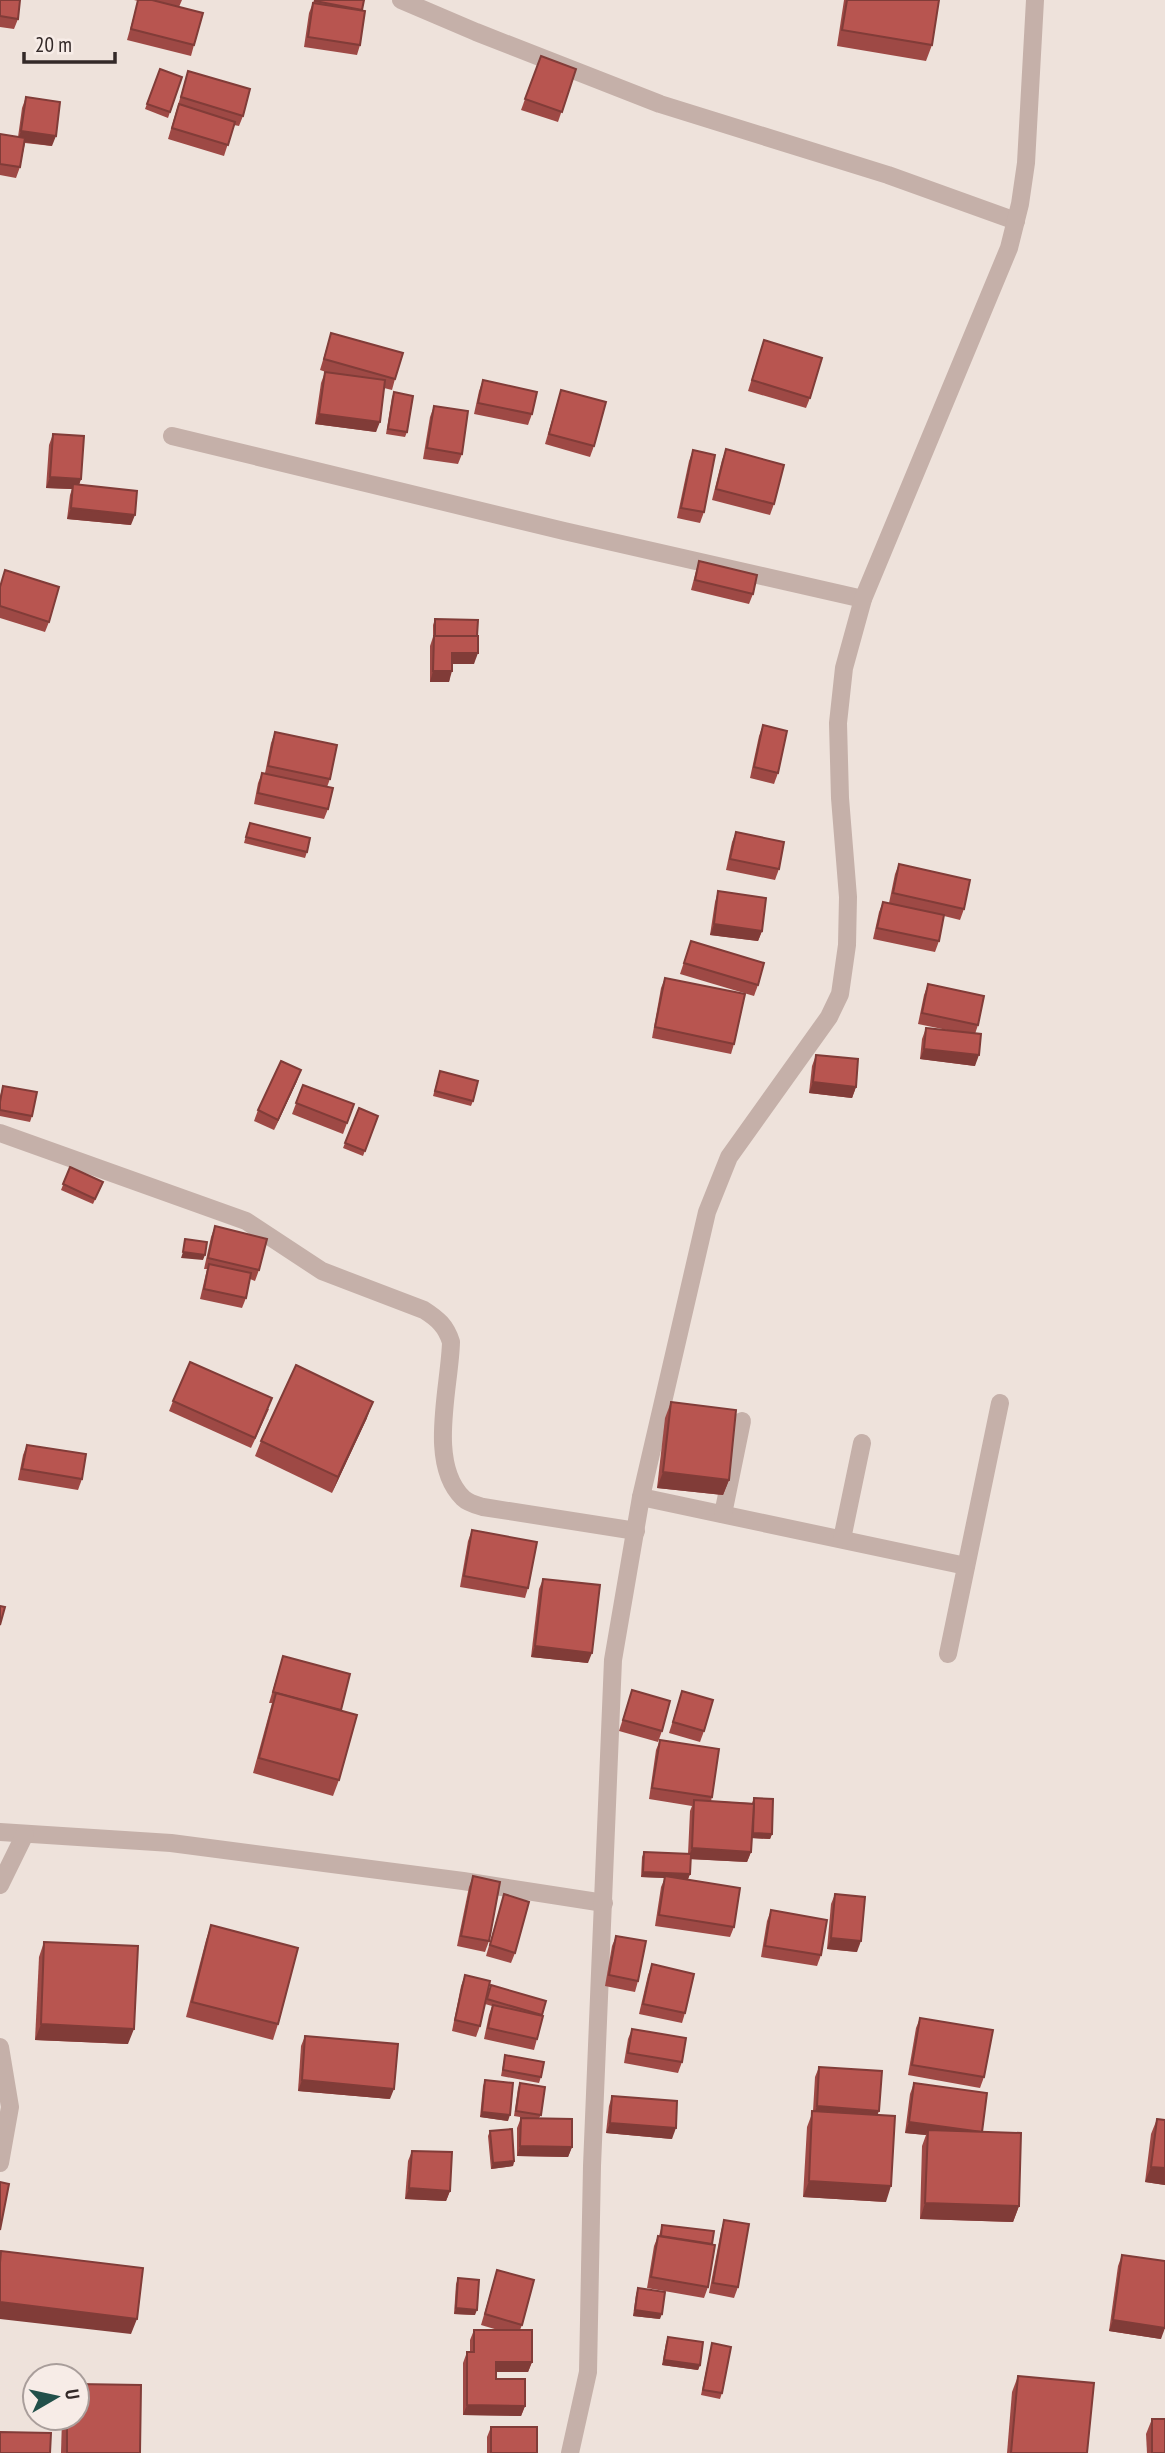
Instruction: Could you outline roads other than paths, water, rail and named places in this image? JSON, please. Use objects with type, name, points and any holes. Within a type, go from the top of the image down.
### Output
[{"type":"street","points":[[401,0],[660,104],[888,175],[1016,221]]},
{"type":"street","points":[[570,2453],[588,2372],[592,2166],[613,1660],[641,1497],[707,1212],[716,1185],[729,1157],[829,1017],[840,994],[848,945],[848,897],[840,798],[838,723],[844,668],[863,599],[1009,248],[1026,163],[1035,0]]},
{"type":"street","points":[[172,436],[863,599]]},
{"type":"street","points":[[0,1133],[246,1221],[322,1271],[424,1310],[447,1329],[451,1342],[442,1447],[446,1470],[454,1487],[465,1500],[482,1507],[636,1531]]},
{"type":"street","points":[[948,1654],[1000,1403]]},
{"type":"street","points":[[723,1514],[742,1421]]},
{"type":"street","points":[[842,1539],[862,1443]]},
{"type":"street","points":[[641,1497],[966,1566]]},
{"type":"street","points":[[0,1832],[171,1843],[463,1881],[604,1903]]},
{"type":"street","points":[[0,1885],[25,1834]]},
{"type":"street","points":[[0,2047],[10,2107],[0,2163]]}]
